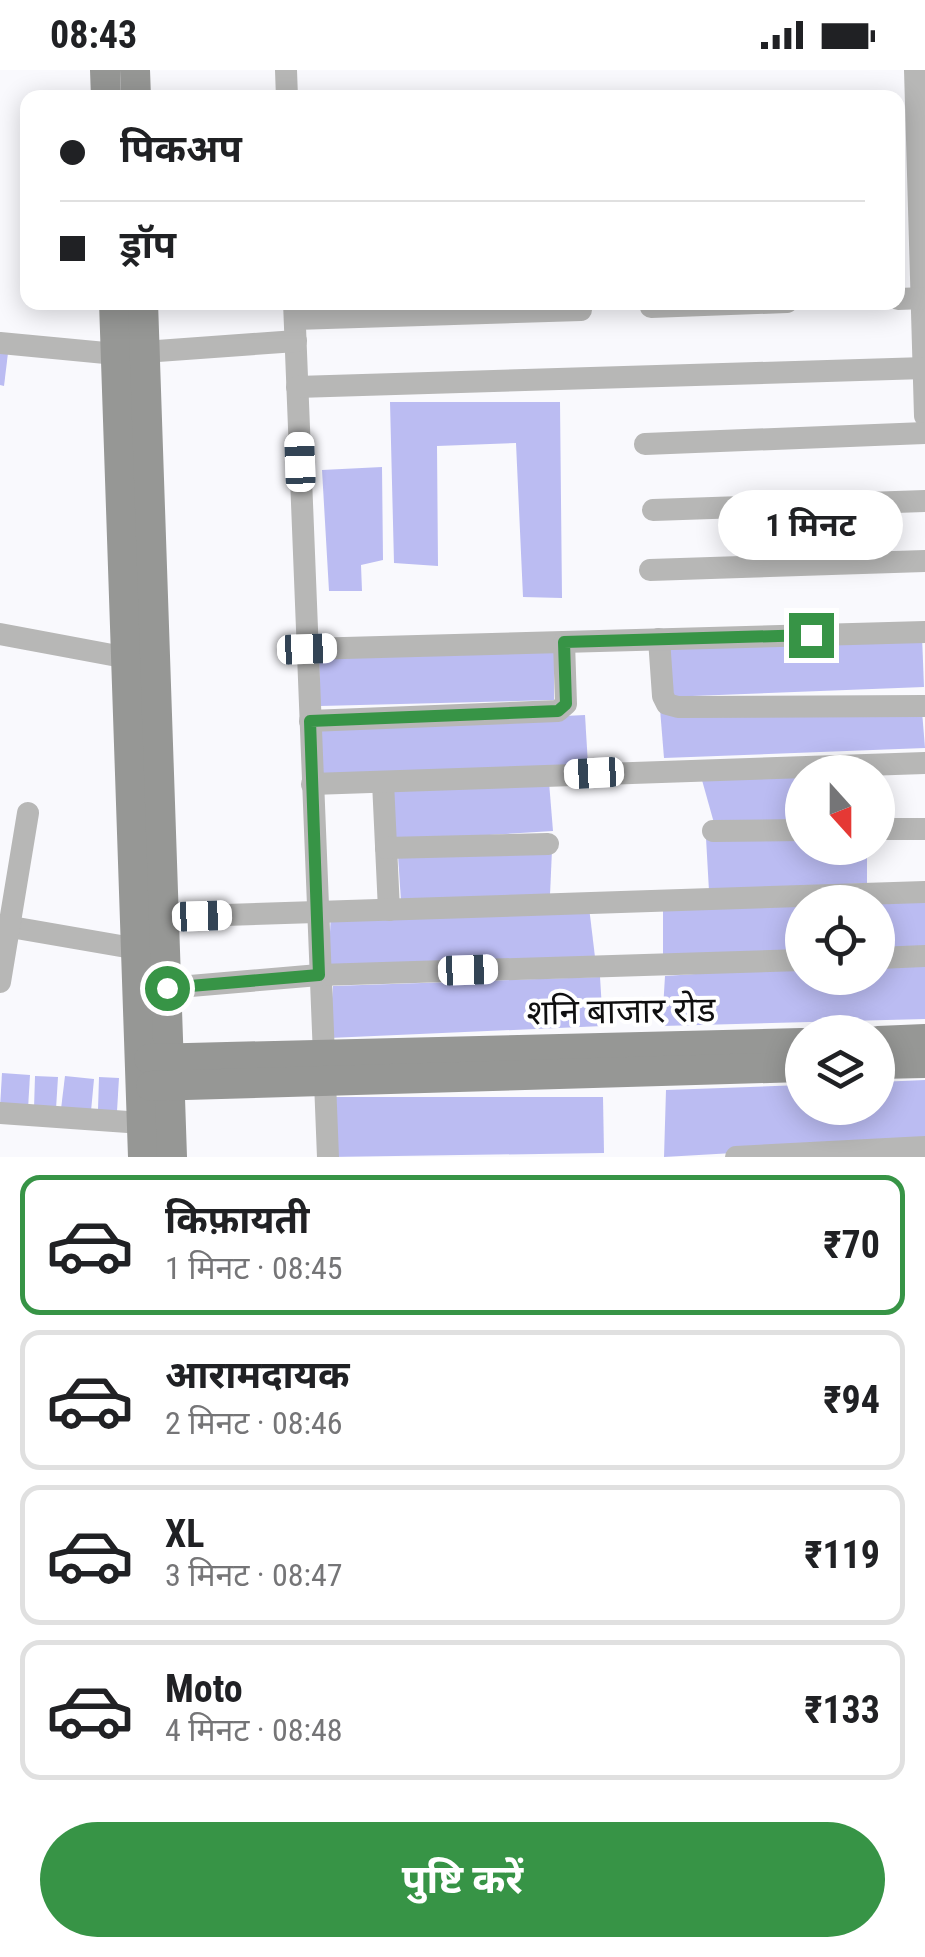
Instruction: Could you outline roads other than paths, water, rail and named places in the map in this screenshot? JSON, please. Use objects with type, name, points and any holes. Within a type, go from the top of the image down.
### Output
[{"type":"street","points":[[915,70],[914,239],[923,298],[925,416]]},
{"type":"street","points":[[117,310],[131,352],[167,988],[156,1072],[142,1123],[143,1157]]},
{"type":"street","points":[[141,310],[131,352],[128,658],[138,949],[172,1157]]},
{"type":"street","points":[[0,343],[131,352],[295,320],[581,310]]},
{"type":"street","points":[[295,320],[328,1157]]},
{"type":"street","points":[[297,386],[924,368]]},
{"type":"street","points":[[645,444],[925,434]]},
{"type":"street","points":[[653,510],[925,500]]},
{"type":"street","points":[[650,570],[925,561]]},
{"type":"street","points":[[307,649],[925,632]]},
{"type":"street","points":[[0,634],[128,658]]},
{"type":"street","points":[[659,639],[663,696],[667,704],[678,707],[925,706]]},
{"type":"street","points":[[310,721],[558,711],[566,704],[564,642]]},
{"type":"street","points":[[312,784],[925,763]]},
{"type":"street","points":[[383,782],[389,910]]},
{"type":"street","points":[[0,982],[4,926],[28,812]]},
{"type":"street","points":[[895,829],[925,829]]},
{"type":"street","points":[[713,831],[785,830]]},
{"type":"street","points":[[386,848],[548,844]]},
{"type":"street","points":[[164,917],[925,892]]},
{"type":"street","points":[[4,926],[138,949]]},
{"type":"street","points":[[895,957],[925,956]]},
{"type":"street","points":[[167,988],[319,975],[785,961]]},
{"type":"street","points":[[895,1040],[925,1039]]},
{"type":"street","name":"शनि बाजार रोड","points":[[324,1068],[785,1044]]},
{"type":"street","points":[[895,1064],[925,1063]]},
{"type":"street","name":"शनि बाजार रोड","points":[[156,1072],[785,1066]]},
{"type":"street","points":[[0,1113],[142,1123]]},
{"type":"street","points":[[736,1157],[925,1147]]}]
